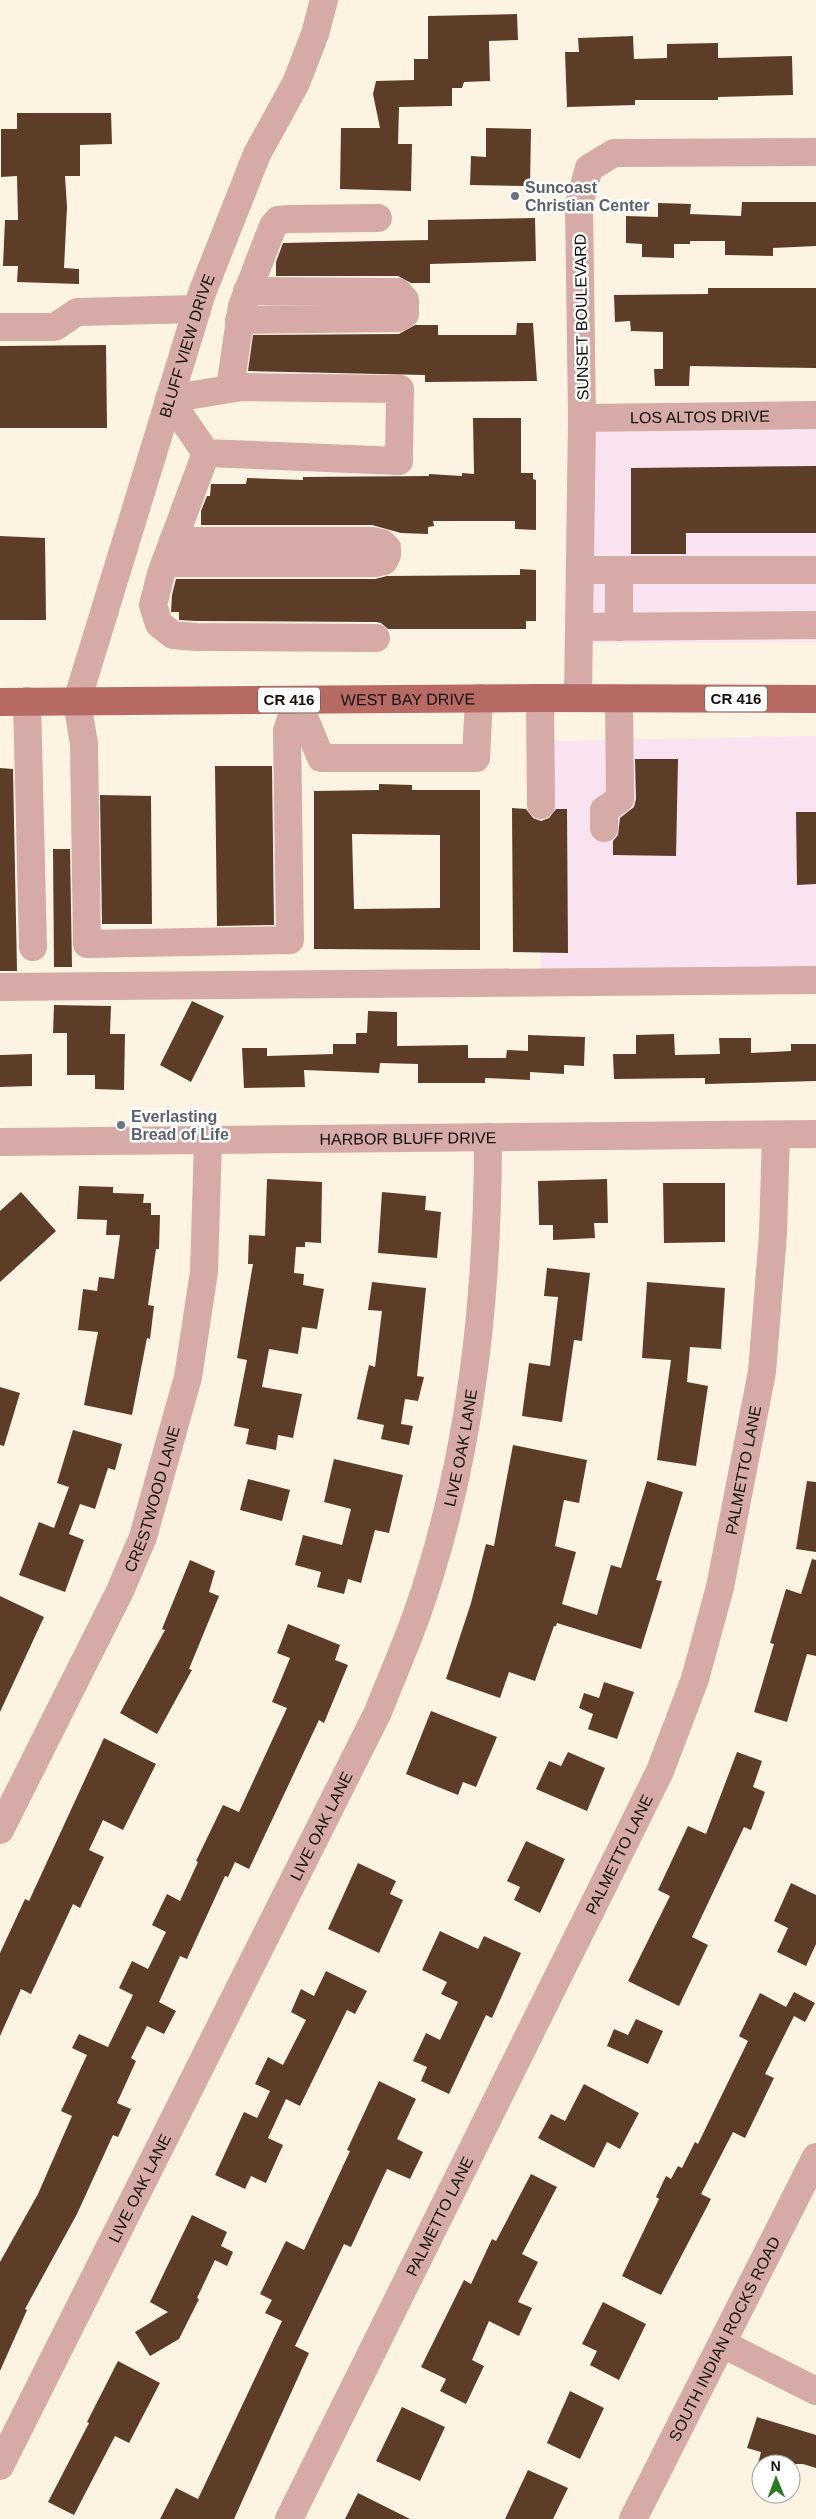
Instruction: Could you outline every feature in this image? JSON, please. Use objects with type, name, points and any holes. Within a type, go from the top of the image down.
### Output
[{"type":"main road","name":"WEST BAY DRIVE","points":[[0,702],[479,698],[816,699]]},
{"type":"street","name":"BLUFF VIEW DRIVE","points":[[77,701],[197,309],[257,154],[296,83],[315,34],[324,0]]},
{"type":"street","name":"SUNSET BOULEVARD","points":[[578,698],[582,418],[579,204],[589,168],[614,153],[816,152]]},
{"type":"street","points":[[230,388],[239,320],[247,291],[273,226],[278,220],[378,218]]},
{"type":"street","points":[[239,320],[399,318],[405,314],[405,300],[398,292],[247,291]]},
{"type":"street","points":[[0,327],[55,326],[77,312],[197,309]]},
{"type":"street","points":[[230,388],[400,389],[399,461],[206,453],[169,399],[230,388]]},
{"type":"street","name":"LOS ALTOS DRIVE","points":[[582,418],[816,416]]},
{"type":"street","points":[[206,453],[169,552],[153,605],[159,624],[173,635],[376,638]]},
{"type":"street","points":[[372,541],[382,544],[387,548],[388,555],[384,561],[375,563],[169,552],[372,541]]},
{"type":"street","points":[[580,570],[816,570]]},
{"type":"street","points":[[618,570],[619,627]]},
{"type":"street","points":[[579,627],[816,625]]},
{"type":"street","points":[[297,700],[321,758],[476,758],[479,698]]},
{"type":"street","points":[[540,698],[541,805]]},
{"type":"street","points":[[604,828],[604,810],[620,799],[619,699]]},
{"type":"street","points":[[77,701],[84,744],[87,944],[290,940],[287,731],[297,700]]},
{"type":"street","points":[[27,701],[34,948]]},
{"type":"street","points":[[0,987],[816,980]]},
{"type":"street","name":"HARBOR BLUFF DRIVE","points":[[0,1142],[816,1134]]},
{"type":"street","name":"PALMETTO LANE","points":[[289,2519],[660,1770],[695,1679],[720,1587],[762,1372],[773,1234],[776,1135]]},
{"type":"street","name":"LIVE OAK LANE","points":[[0,2466],[378,1712],[417,1613],[448,1510],[468,1413],[482,1308],[488,1217],[488,1137]]},
{"type":"street","name":"CRESTWOOD LANE","points":[[0,1830],[120,1591],[143,1537],[188,1377],[204,1272],[208,1141]]},
{"type":"street","name":"SOUTH INDIAN ROCKS ROAD","points":[[633,2519],[816,2157]]},
{"type":"street","points":[[723,2344],[816,2391]]},
{"type":"shaded area","points":[[816,427],[816,642],[589,643],[592,429]]},
{"type":"shaded area","points":[[816,736],[816,982],[539,988],[553,741]]},
{"type":"building","points":[[517,14],[518,40],[489,41],[490,81],[464,82],[462,88],[452,88],[452,106],[399,107],[398,144],[412,144],[411,191],[340,189],[341,128],[380,128],[373,94],[376,81],[414,80],[414,59],[428,59],[428,16]]},
{"type":"building","points":[[633,36],[634,59],[667,58],[667,44],[718,43],[718,58],[792,56],[793,95],[718,97],[718,100],[635,100],[635,105],[567,107],[565,52],[579,52],[578,38]]},
{"type":"building","points":[[17,113],[111,113],[112,144],[80,145],[80,176],[65,176],[67,207],[64,268],[79,269],[79,284],[17,282],[18,266],[3,266],[5,220],[18,220],[17,176],[1,177],[1,129],[17,129]]},
{"type":"building","points":[[486,128],[531,129],[530,186],[470,185],[471,156],[486,157]]},
{"type":"building","points":[[742,202],[816,202],[816,246],[773,248],[773,256],[725,255],[725,241],[690,241],[690,244],[674,244],[674,258],[642,257],[642,244],[626,243],[626,216],[658,217],[658,203],[691,204],[690,214],[741,216]]},
{"type":"building","points":[[535,218],[536,261],[430,264],[430,283],[411,283],[398,276],[276,276],[276,262],[283,243],[428,240],[428,220]]},
{"type":"building","points":[[708,288],[816,288],[816,368],[690,366],[689,386],[655,386],[654,369],[663,369],[663,332],[631,331],[630,321],[615,322],[614,295],[708,294]]},
{"type":"building","points":[[517,323],[533,323],[537,381],[425,382],[425,375],[248,371],[253,335],[399,334],[415,325],[438,325],[438,335],[516,335]]},
{"type":"building","points":[[106,345],[107,428],[0,428],[0,346]]},
{"type":"building","points":[[473,418],[521,418],[521,473],[533,473],[533,479],[536,480],[536,530],[515,529],[515,521],[433,521],[434,526],[428,527],[428,534],[401,533],[372,525],[201,525],[201,511],[207,496],[210,496],[211,484],[246,484],[247,478],[303,480],[303,477],[429,476],[429,474],[462,476],[462,473],[474,474]]},
{"type":"building","points":[[816,466],[816,533],[686,533],[686,554],[631,554],[631,468]]},
{"type":"building","points":[[0,536],[45,538],[46,620],[0,620]]},
{"type":"building","points":[[520,569],[536,570],[536,621],[526,621],[526,629],[388,629],[381,623],[376,622],[197,621],[179,620],[179,612],[171,612],[172,595],[176,579],[375,579],[387,576],[520,575]]},
{"type":"building","points":[[635,759],[678,759],[676,856],[613,855],[613,841],[618,835],[620,818],[634,807],[636,799]]},
{"type":"building","points":[[215,766],[272,766],[274,925],[217,926]]},
{"type":"building","points":[[0,768],[13,769],[17,971],[0,971]]},
{"type":"building","points":[[379,784],[412,785],[412,790],[480,790],[480,950],[314,949],[314,791],[379,790]],"holes":[[[352,834],[440,835],[440,908],[354,909]]]},
{"type":"building","points":[[100,795],[151,796],[152,924],[102,924]]},
{"type":"building","points":[[512,808],[526,809],[533,818],[541,821],[549,818],[556,809],[567,809],[568,953],[513,952]]},
{"type":"building","points":[[796,812],[816,812],[816,884],[797,885]]},
{"type":"building","points":[[53,849],[70,849],[72,967],[54,967]]},
{"type":"building","points":[[192,1001],[224,1016],[191,1082],[160,1065]]},
{"type":"building","points":[[54,1005],[111,1006],[110,1034],[125,1034],[124,1090],[95,1089],[95,1075],[67,1075],[67,1033],[53,1033]]},
{"type":"building","points":[[368,1011],[397,1012],[397,1046],[468,1045],[468,1058],[506,1058],[507,1050],[528,1051],[528,1035],[585,1037],[584,1066],[564,1065],[564,1074],[530,1072],[530,1080],[485,1078],[485,1083],[418,1083],[418,1064],[380,1063],[379,1073],[304,1070],[305,1087],[244,1088],[242,1048],[267,1048],[267,1056],[333,1054],[333,1044],[356,1044],[356,1033],[367,1033]]},
{"type":"building","points":[[674,1034],[675,1055],[720,1054],[719,1038],[751,1038],[751,1053],[791,1051],[791,1044],[816,1044],[816,1081],[705,1084],[705,1078],[614,1079],[613,1054],[636,1054],[636,1035]]},
{"type":"building","points":[[32,1054],[32,1086],[0,1087],[0,1055]]},
{"type":"building","points":[[267,1179],[322,1182],[321,1243],[305,1242],[305,1247],[296,1247],[294,1273],[304,1274],[303,1285],[324,1289],[317,1329],[302,1327],[298,1354],[269,1349],[262,1387],[302,1394],[293,1438],[278,1435],[276,1450],[246,1444],[249,1429],[234,1426],[247,1360],[237,1358],[253,1264],[248,1264],[249,1235],[265,1236]]},
{"type":"building","points":[[607,1179],[608,1223],[594,1223],[595,1238],[553,1240],[553,1225],[539,1225],[538,1181]]},
{"type":"building","points":[[663,1183],[725,1183],[725,1242],[664,1243]]},
{"type":"building","points":[[79,1186],[113,1187],[113,1193],[144,1194],[143,1203],[151,1203],[151,1215],[160,1215],[159,1249],[156,1249],[148,1305],[154,1306],[150,1339],[147,1338],[132,1415],[84,1405],[98,1332],[78,1330],[83,1289],[97,1291],[99,1277],[114,1279],[120,1235],[106,1235],[107,1220],[77,1219]]},
{"type":"building","points":[[21,1192],[56,1231],[0,1282],[0,1211]]},
{"type":"building","points":[[382,1192],[426,1196],[425,1210],[441,1212],[437,1258],[378,1253]]},
{"type":"building","points":[[547,1268],[590,1273],[582,1341],[574,1340],[562,1422],[522,1416],[529,1363],[550,1366],[558,1297],[544,1296]]},
{"type":"building","points":[[372,1282],[426,1288],[417,1376],[424,1377],[418,1401],[405,1399],[401,1424],[413,1426],[409,1445],[381,1439],[384,1425],[357,1419],[369,1365],[375,1367],[382,1311],[368,1310]]},
{"type":"building","points":[[647,1282],[725,1288],[721,1349],[690,1347],[687,1382],[708,1386],[696,1466],[657,1460],[671,1360],[642,1358]]},
{"type":"building","points":[[0,1387],[20,1393],[4,1446],[0,1445]]},
{"type":"building","points":[[73,1430],[122,1444],[115,1470],[108,1468],[95,1509],[80,1504],[69,1534],[84,1540],[65,1592],[19,1575],[39,1522],[54,1528],[69,1487],[57,1483]]},
{"type":"building","points":[[513,1445],[587,1460],[579,1503],[564,1500],[555,1546],[576,1552],[562,1604],[597,1615],[611,1565],[621,1568],[647,1481],[683,1492],[656,1580],[662,1581],[641,1649],[557,1623],[554,1626],[535,1681],[509,1672],[500,1698],[446,1679],[471,1603],[486,1544],[494,1546]]},
{"type":"building","points":[[334,1459],[403,1475],[389,1533],[375,1530],[361,1583],[348,1579],[344,1594],[317,1587],[321,1572],[295,1565],[303,1535],[342,1545],[351,1509],[324,1502]]},
{"type":"building","points":[[248,1479],[290,1490],[282,1521],[240,1510]]},
{"type":"building","points":[[807,1481],[816,1482],[816,1552],[796,1549]]},
{"type":"building","points":[[812,1559],[816,1560],[816,1656],[807,1654],[787,1722],[754,1712],[774,1644],[770,1643],[786,1589],[801,1594]]},
{"type":"building","points":[[190,1560],[215,1571],[209,1592],[219,1596],[189,1669],[192,1670],[157,1734],[120,1713],[165,1630],[162,1629]]},
{"type":"building","points":[[0,1596],[44,1617],[0,1712]]},
{"type":"building","points":[[288,1624],[340,1645],[335,1660],[348,1665],[324,1723],[319,1720],[249,1869],[235,1862],[228,1877],[225,1876],[187,1959],[180,1956],[159,2002],[176,2011],[164,2034],[147,2026],[131,2058],[136,2061],[117,2103],[131,2109],[118,2137],[113,2135],[77,2214],[25,2309],[27,2310],[0,2371],[0,2262],[38,2194],[72,2116],[61,2111],[87,2055],[72,2048],[79,2034],[108,2047],[133,1995],[119,1988],[132,1961],[148,1969],[166,1932],[152,1925],[167,1894],[180,1901],[198,1862],[196,1861],[223,1805],[239,1812],[287,1708],[272,1702],[290,1658],[277,1653]]},
{"type":"building","points":[[604,1682],[634,1692],[617,1739],[588,1729],[593,1714],[579,1708],[584,1693],[599,1698]]},
{"type":"building","points":[[431,1711],[497,1737],[476,1787],[463,1782],[458,1795],[406,1774]]},
{"type":"building","points":[[104,1738],[156,1764],[123,1830],[103,1820],[89,1850],[104,1857],[80,1908],[73,1904],[31,1994],[21,1989],[0,2036],[0,1953],[25,1899],[29,1901]]},
{"type":"building","points":[[568,1752],[605,1768],[587,1811],[536,1789],[549,1761],[561,1766]]},
{"type":"building","points":[[737,1752],[762,1761],[753,1787],[765,1792],[751,1830],[744,1827],[692,1937],[708,1945],[679,2006],[628,1981],[670,1896],[658,1890],[688,1826],[706,1834]]},
{"type":"building","points":[[526,1841],[565,1859],[540,1913],[514,1900],[520,1887],[507,1881]]},
{"type":"building","points":[[358,1863],[396,1881],[390,1894],[403,1900],[379,1953],[328,1929]]},
{"type":"building","points":[[791,1883],[816,1895],[816,1944],[806,1966],[777,1952],[788,1928],[774,1921]]},
{"type":"building","points":[[440,1931],[478,1949],[484,1936],[521,1953],[492,2018],[486,2015],[449,2094],[421,2081],[427,2067],[413,2061],[426,2033],[440,2040],[458,2002],[441,1994],[447,1982],[422,1970]]},
{"type":"building","points":[[326,1971],[367,1991],[355,2014],[347,2010],[300,2106],[286,2099],[268,2138],[283,2145],[266,2183],[251,2176],[245,2189],[215,2175],[244,2112],[257,2118],[270,2091],[255,2084],[268,2057],[283,2065],[306,2020],[291,2012],[301,1989],[314,1996]]},
{"type":"building","points":[[794,1992],[815,2003],[805,2022],[794,2016],[765,2074],[774,2078],[745,2138],[733,2132],[701,2194],[711,2199],[661,2295],[622,2276],[659,2199],[656,2197],[666,2176],[671,2179],[678,2166],[682,2168],[695,2142],[698,2144],[748,2041],[739,2036],[760,1993],[786,2007]]},
{"type":"building","points":[[636,2019],[663,2031],[648,2064],[607,2046],[614,2029],[628,2035]]},
{"type":"building","points":[[379,2081],[416,2099],[397,2139],[423,2152],[410,2179],[387,2169],[351,2247],[344,2244],[295,2346],[309,2353],[234,2519],[160,2519],[176,2488],[198,2499],[282,2321],[265,2313],[272,2300],[260,2294],[286,2241],[304,2250],[350,2151],[347,2150]]},
{"type":"building","points":[[584,2084],[639,2113],[620,2149],[607,2142],[594,2168],[538,2138],[551,2114],[565,2121]]},
{"type":"building","points":[[531,2174],[557,2187],[522,2254],[538,2262],[518,2302],[532,2308],[519,2336],[489,2321],[472,2360],[484,2366],[466,2404],[440,2391],[446,2379],[421,2367],[464,2280],[471,2284],[492,2239],[496,2241]]},
{"type":"building","points":[[192,2215],[227,2232],[221,2246],[233,2252],[227,2266],[215,2260],[197,2298],[199,2299],[179,2339],[150,2356],[135,2332],[168,2312],[150,2302]]},
{"type":"building","points":[[603,2302],[646,2324],[619,2380],[590,2365],[597,2351],[582,2344]]},
{"type":"building","points":[[118,2361],[160,2383],[129,2443],[115,2436],[74,2515],[48,2502],[89,2423],[87,2422]]},
{"type":"building","points":[[570,2391],[604,2408],[580,2459],[547,2443]]},
{"type":"building","points":[[402,2407],[445,2427],[420,2481],[376,2461]]},
{"type":"building","points":[[757,2417],[816,2435],[816,2468],[801,2464],[801,2454],[760,2454],[761,2452],[747,2448]]},
{"type":"building","points":[[528,2470],[568,2488],[553,2519],[505,2519]]},
{"type":"building","points":[[358,2493],[410,2519],[345,2519]]},
{"type":"place","name":"Suncoast Christian Center","points":[[515,196]]},
{"type":"place","name":"Everlasting Bread of Life","points":[[121,1125]]}]
